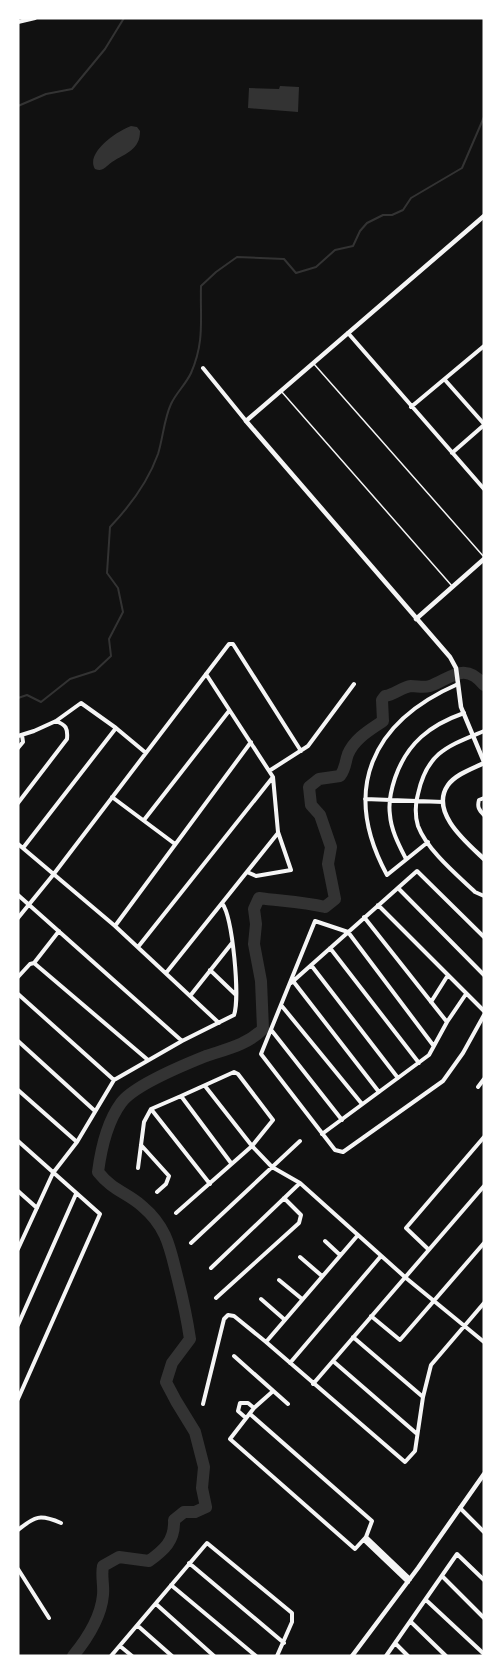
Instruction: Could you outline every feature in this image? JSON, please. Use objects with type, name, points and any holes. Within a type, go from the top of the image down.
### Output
[{"type":"street","points":[[18,22],[35,18]]},
{"type":"street","points":[[246,421],[483,218]]},
{"type":"street","points":[[348,333],[484,489]]},
{"type":"street","points":[[411,407],[484,346]]},
{"type":"street","points":[[202,368],[450,657],[456,668],[464,713],[484,763],[454,779],[448,786],[443,802],[448,820],[458,834],[484,859]]},
{"type":"street","points":[[445,379],[484,424],[452,453]]},
{"type":"street","points":[[416,619],[484,558]]},
{"type":"street","points":[[18,918],[227,646],[233,644],[301,751]]},
{"type":"street","points":[[206,674],[273,777],[278,832],[291,870],[256,876],[247,872]]},
{"type":"street","points":[[428,842],[387,875],[375,853],[369,833],[364,807],[367,780],[378,751],[394,729],[426,699],[458,682]]},
{"type":"street","points":[[269,771],[308,747],[354,684]]},
{"type":"street","points":[[18,748],[22,742],[20,735],[56,720],[81,703],[146,753]]},
{"type":"street","points":[[144,820],[229,711]]},
{"type":"street","points":[[406,859],[396,838],[390,817],[389,800],[400,764],[410,748],[430,728],[464,713]]},
{"type":"street","points":[[18,803],[67,739],[68,730],[65,724],[56,720]]},
{"type":"street","points":[[23,848],[116,728]]},
{"type":"street","points":[[484,730],[452,745],[429,764],[422,776],[416,801],[418,825],[428,842],[475,892],[484,896]]},
{"type":"street","points":[[115,926],[251,742]]},
{"type":"street","points":[[138,947],[273,777]]},
{"type":"street","points":[[112,796],[175,844]]},
{"type":"street","points":[[484,798],[479,800],[477,805],[484,815]]},
{"type":"street","points":[[365,799],[443,802]]},
{"type":"street","points":[[166,973],[278,832]]},
{"type":"street","points":[[18,844],[115,926],[219,1023]]},
{"type":"street","points":[[289,985],[417,871],[484,937]]},
{"type":"street","points":[[398,888],[484,975]]},
{"type":"street","points":[[18,895],[182,1041]]},
{"type":"street","points":[[18,1249],[53,1173],[77,1142],[114,1080],[182,1041],[234,1015],[236,994],[232,943],[228,915],[222,903]]},
{"type":"street","points":[[378,905],[484,1013],[463,1053],[444,1081],[343,1152],[335,1150],[261,1054],[315,921],[348,932],[433,1045]]},
{"type":"street","points":[[364,917],[447,1022]]},
{"type":"street","points":[[18,977],[30,964],[34,963],[59,931]]},
{"type":"street","points":[[190,996],[232,943]]},
{"type":"street","points":[[330,948],[419,1063]]},
{"type":"street","points":[[34,963],[148,1060]]},
{"type":"street","points":[[311,965],[398,1078]]},
{"type":"street","points":[[210,970],[236,994]]},
{"type":"street","points":[[431,1002],[448,975]]},
{"type":"street","points":[[293,981],[379,1092]]},
{"type":"street","points":[[18,994],[114,1080]]},
{"type":"street","points":[[322,1134],[429,1055],[466,994]]},
{"type":"street","points":[[280,1004],[362,1104]]},
{"type":"street","points":[[272,1031],[342,1120]]},
{"type":"street","points":[[18,1041],[95,1111]]},
{"type":"street","points":[[138,1168],[144,1122],[151,1109],[234,1072],[238,1074],[272,1116],[271,1123],[252,1146],[176,1214]]},
{"type":"street","points":[[478,1087],[484,1079]]},
{"type":"street","points":[[205,1086],[252,1146],[272,1167],[300,1183],[406,1278],[484,1342]]},
{"type":"street","points":[[18,1090],[77,1142]]},
{"type":"street","points":[[182,1096],[231,1163]]},
{"type":"street","points":[[151,1109],[210,1184]]},
{"type":"street","points":[[428,1249],[406,1228],[484,1137]]},
{"type":"street","points":[[18,1141],[100,1214],[18,1400]]},
{"type":"street","points":[[191,1242],[300,1141]]},
{"type":"street","points":[[141,1145],[169,1176],[166,1184],[157,1192]]},
{"type":"street","points":[[211,1268],[300,1183]]},
{"type":"street","points":[[313,1384],[484,1186]]},
{"type":"street","points":[[18,1191],[37,1208]]},
{"type":"street","points":[[18,1325],[76,1194]]},
{"type":"street","points":[[216,1298],[299,1223],[301,1215],[284,1198]]},
{"type":"street","points":[[266,1342],[358,1235]]},
{"type":"street","points":[[325,1241],[340,1255]]},
{"type":"street","points":[[371,1316],[400,1340],[484,1243]]},
{"type":"street","points":[[290,1363],[381,1256]]},
{"type":"street","points":[[300,1257],[322,1276]]},
{"type":"street","points":[[279,1280],[302,1299]]},
{"type":"street","points":[[261,1299],[285,1320]]},
{"type":"street","points":[[203,1404],[224,1319],[228,1315],[234,1316],[405,1462],[415,1451],[416,1433],[431,1365],[484,1304]]},
{"type":"street","points":[[354,1337],[423,1397]]},
{"type":"street","points":[[234,1356],[288,1404]]},
{"type":"street","points":[[333,1361],[416,1433]]},
{"type":"street","points":[[18,1386],[22,1392]]},
{"type":"street","points":[[250,1414],[372,1521],[365,1539],[355,1549],[230,1439],[254,1408],[272,1392]]},
{"type":"street","points":[[246,1419],[238,1411],[240,1403],[248,1403],[254,1408]]},
{"type":"street","points":[[352,1656],[484,1474]]},
{"type":"street","points":[[460,1508],[484,1532]]},
{"type":"street","points":[[18,1530],[37,1517],[48,1517],[61,1523]]},
{"type":"street","points":[[365,1539],[409,1580]]},
{"type":"street","points":[[111,1656],[207,1542],[292,1613],[292,1622],[277,1656]]},
{"type":"street","points":[[386,1656],[457,1554],[484,1580]]},
{"type":"street","points":[[189,1563],[284,1643]]},
{"type":"street","points":[[18,1569],[49,1618]]},
{"type":"street","points":[[443,1577],[484,1618]]},
{"type":"street","points":[[171,1585],[256,1656]]},
{"type":"street","points":[[426,1600],[484,1654]]},
{"type":"street","points":[[156,1604],[214,1656]]},
{"type":"street","points":[[411,1622],[446,1656]]},
{"type":"street","points":[[138,1626],[172,1656]]},
{"type":"street","points":[[395,1643],[408,1656]]},
{"type":"street","points":[[120,1646],[132,1656]]},
{"type":"lane","points":[[313,363],[484,558]]},
{"type":"lane","points":[[281,391],[452,587]]},
{"type":"shaded area","points":[[280,86],[299,87],[298,112],[248,108],[249,88],[279,89]]},
{"type":"shaded area","points":[[131,126],[137,127],[140,131],[135,147],[104,168],[95,169],[94,156],[98,150],[104,143]]},
{"type":"waterway","points":[[18,106],[46,94],[72,89],[105,49],[124,18]]},
{"type":"waterway","points":[[18,698],[27,695],[41,702],[70,679],[95,671],[111,656],[109,639],[123,612],[118,588],[107,573],[110,527],[144,484],[158,454],[171,404],[189,377],[198,351],[201,330],[201,286],[237,257],[284,259],[296,273],[316,267],[335,250],[353,246],[360,231],[367,223],[383,215],[392,215],[403,210],[411,198],[462,168],[484,117]]},
{"type":"waterway","points":[[73,1656],[88,1635],[102,1603],[103,1566],[119,1557],[149,1561],[168,1544],[173,1534],[174,1520],[184,1512],[195,1512],[206,1507],[202,1488],[204,1467],[195,1432],[166,1382],[172,1363],[190,1339],[180,1287],[167,1240],[157,1222],[142,1206],[109,1183],[98,1172],[108,1127],[116,1110],[127,1096],[173,1070],[243,1043],[263,1029],[261,981],[254,944],[256,924],[254,909],[259,898],[325,907],[335,899],[328,864],[331,847],[320,815],[311,805],[309,787],[319,779],[340,776],[348,754],[355,743],[383,721],[382,700],[385,696],[411,686],[430,686],[458,673],[470,674],[484,685]]}]
